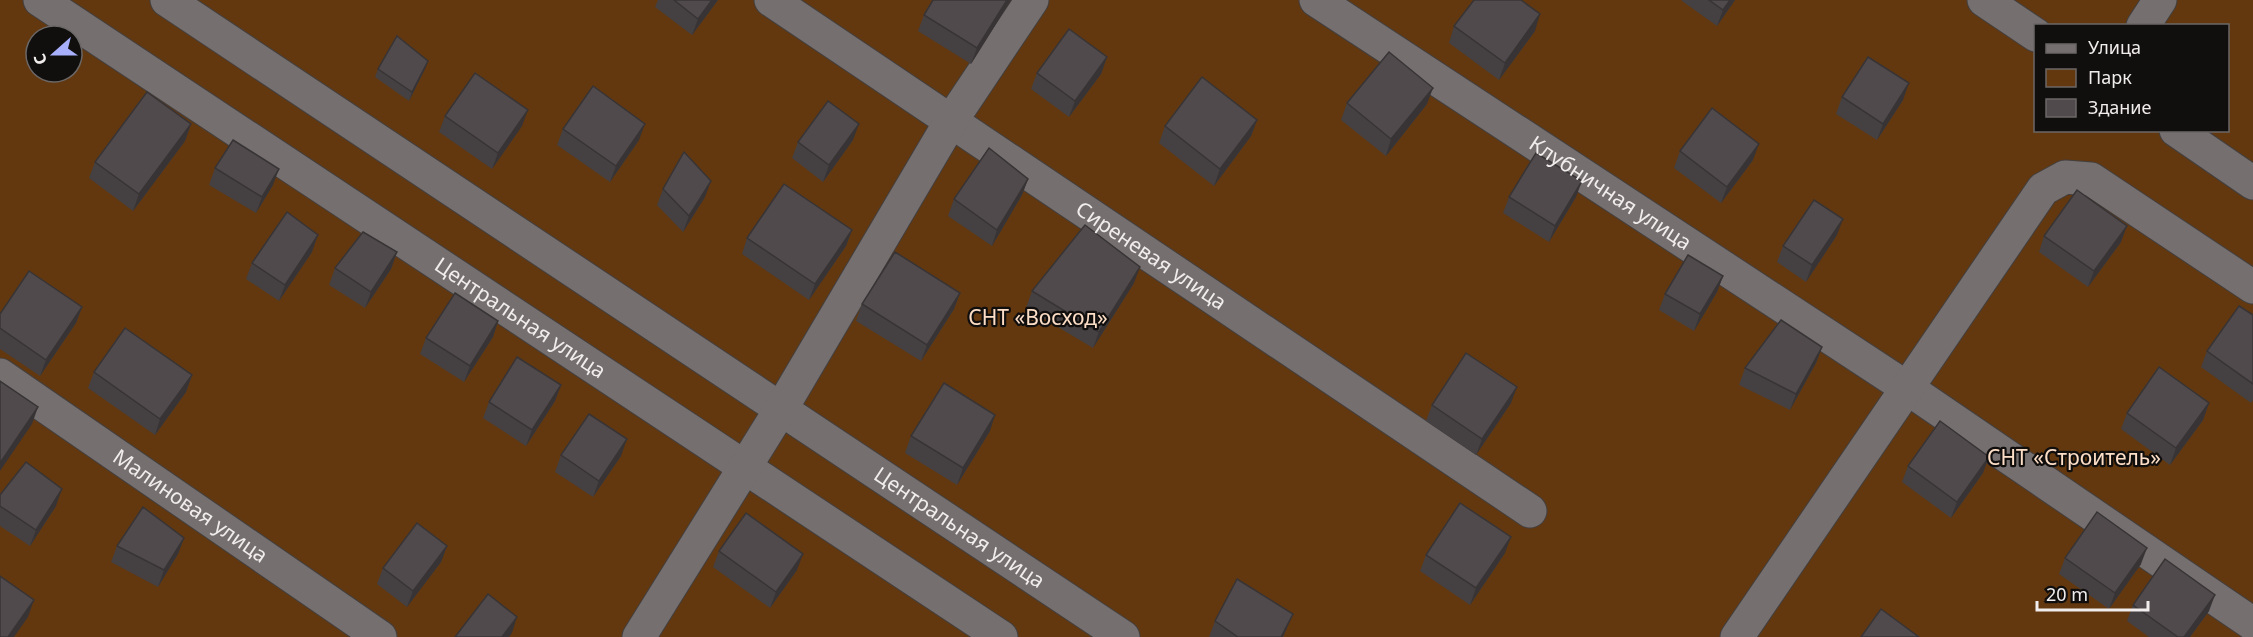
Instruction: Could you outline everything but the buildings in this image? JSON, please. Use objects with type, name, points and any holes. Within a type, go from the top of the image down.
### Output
[{"type":"street","name":"Центральная улица","points":[[40,0],[1001,637]]},
{"type":"street","name":"Центральная улица","points":[[166,0],[1123,637]]},
{"type":"street","name":"Сиреневая улица","points":[[771,0],[1530,511]]},
{"type":"street","points":[[639,637],[781,409],[951,121],[1032,0]]},
{"type":"street","name":"Клубничная улица","points":[[1316,0],[1907,388],[2253,624]]},
{"type":"street","points":[[1984,0],[2034,34]]},
{"type":"street","points":[[2144,24],[2160,0]]},
{"type":"street","points":[[2179,132],[2253,183]]},
{"type":"street","points":[[1737,637],[2043,189],[2065,177],[2091,179],[2253,287]]},
{"type":"street","name":"Малиновая улица","points":[[0,375],[380,637]]},
{"type":"green space","name":"СНТ «Восход»","points":[[0,0],[2253,0],[2253,637],[0,637]]},
{"type":"park label","name":"СНТ «Строитель»","points":[[2074,458]]}]
